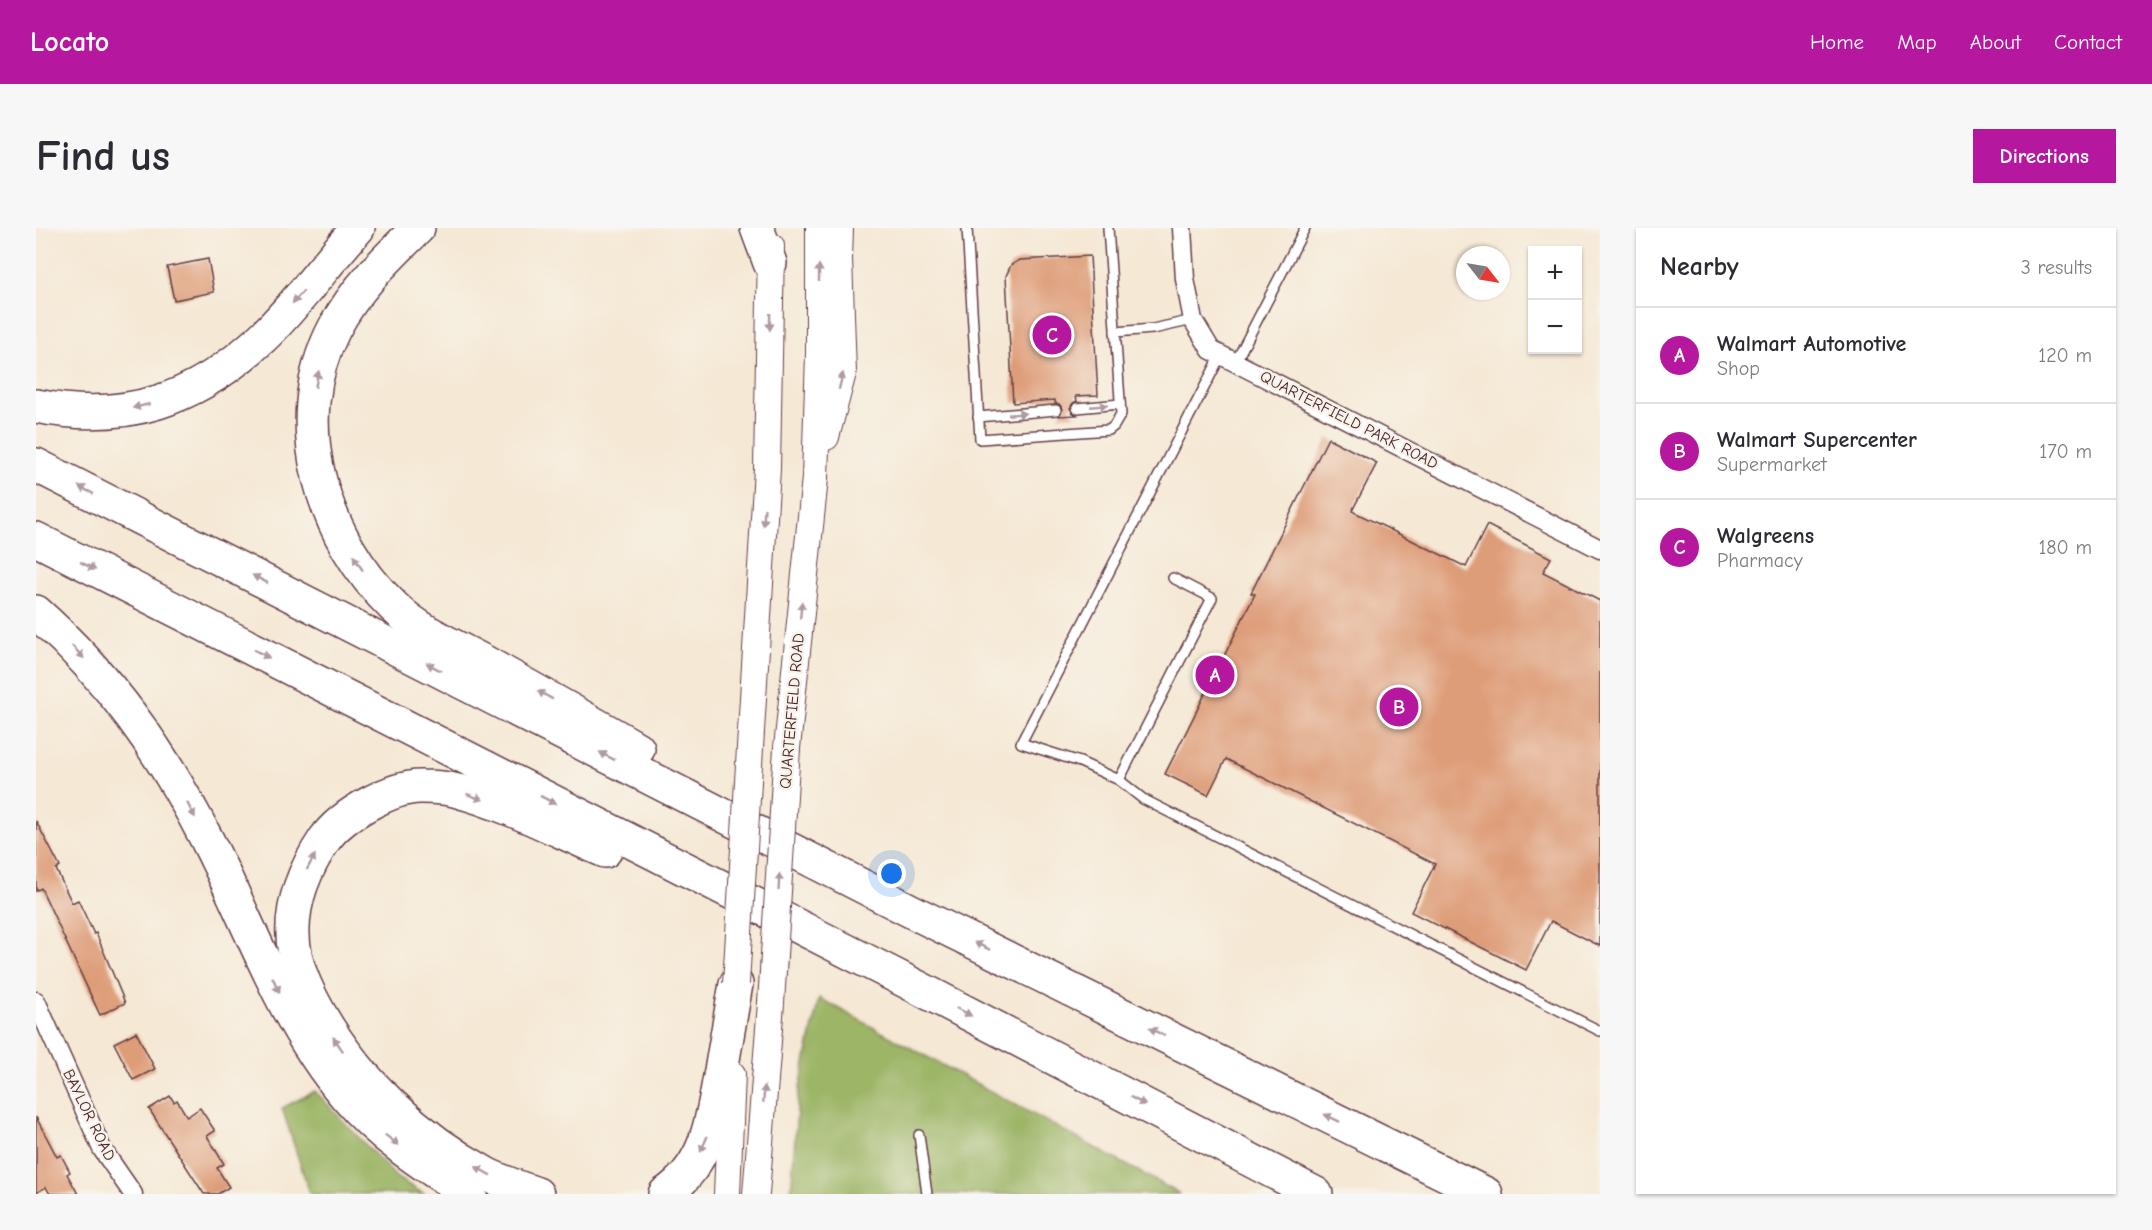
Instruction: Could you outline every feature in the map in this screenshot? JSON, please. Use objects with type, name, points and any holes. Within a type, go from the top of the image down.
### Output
[{"type":"highway","points":[[36,406],[96,413],[142,407],[187,392],[225,369],[263,337],[358,228]]},
{"type":"highway","points":[[418,228],[361,285],[334,328],[322,358],[315,388],[311,421],[315,459],[326,502],[342,540],[366,575],[395,608],[419,626],[576,712],[921,916]]},
{"type":"highway","points":[[757,228],[770,263]]},
{"type":"highway","points":[[36,465],[921,916],[1486,1194]]},
{"type":"highway","points":[[36,539],[894,975],[1317,1194]]},
{"type":"highway","points":[[36,612],[61,634],[103,680],[143,729],[176,781],[207,839],[287,1008],[317,1059],[347,1098],[383,1134],[430,1169],[470,1194]]},
{"type":"highway","points":[[537,1194],[488,1175],[444,1148],[400,1113],[367,1081],[336,1043],[302,979],[295,953],[293,917],[299,888],[311,860],[330,832],[358,809],[390,794],[419,787],[457,790],[494,803],[894,975]]},
{"type":"highway","points":[[665,1194],[679,1184],[692,1168],[711,1130],[736,984]]},
{"type":"highway","points":[[1385,1144],[1496,1194]]},
{"type":"main road","points":[[727,1194],[736,984],[767,470],[772,228]]},
{"type":"main road","name":"QUARTERFIELD ROAD","points":[[756,1194],[787,748],[815,478],[819,354],[819,228]]},
{"type":"main road","points":[[815,478],[843,373],[840,228]]},
{"type":"street","name":"QUARTERFIELD PARK ROAD","points":[[1182,228],[1185,279],[1193,320],[1211,351],[1600,549]]},
{"type":"street","name":"BAYLOR ROAD","points":[[36,1001],[102,1149],[133,1194]]},
{"type":"lane","points":[[967,228],[980,439],[1109,430],[1118,421],[1121,414],[1108,228]]},
{"type":"lane","points":[[1305,228],[1228,359],[1021,743],[1080,762],[1119,780],[1143,799],[1600,1031]]},
{"type":"lane","points":[[1115,332],[1153,329],[1193,320]]},
{"type":"lane","points":[[1077,408],[1120,404]]},
{"type":"lane","points":[[978,417],[1056,410]]},
{"type":"lane","points":[[1119,780],[1212,598],[1173,578]]},
{"type":"lane","points":[[919,1135],[927,1194]]},
{"type":"green space","points":[[819,998],[1180,1194],[791,1194],[798,1096]]},
{"type":"green space","points":[[315,1091],[397,1178],[424,1194],[310,1194],[282,1108]]},
{"type":"building","points":[[1090,256],[1098,395],[1076,396],[1077,401],[1070,408],[1077,415],[1059,416],[1063,409],[1055,403],[1055,400],[1013,403],[1006,276],[1011,265],[1020,260]]},
{"type":"building","points":[[208,259],[214,292],[174,300],[167,267]]},
{"type":"building","points":[[1328,438],[1377,463],[1352,511],[1466,567],[1487,525],[1551,558],[1543,572],[1600,601],[1600,946],[1551,921],[1526,970],[1411,912],[1435,864],[1226,759],[1208,795],[1165,774],[1255,594],[1251,593]]},
{"type":"building","points":[[36,821],[60,867],[56,869],[72,903],[78,900],[94,934],[96,933],[125,1003],[100,1015],[41,888],[36,891]]},
{"type":"building","points":[[136,1032],[155,1069],[133,1080],[114,1043]]},
{"type":"building","points":[[170,1096],[174,1102],[177,1100],[187,1117],[200,1108],[215,1131],[207,1136],[224,1164],[217,1168],[229,1187],[218,1194],[204,1194],[149,1109]]},
{"type":"building","points":[[36,1117],[57,1157],[61,1155],[70,1172],[67,1174],[78,1194],[50,1194],[46,1187],[36,1193]]},
{"type":"place","name":"Walgreens","points":[[1052,335]]},
{"type":"place","name":"Walmart Automotive","points":[[1215,675]]},
{"type":"place","name":"Walmart Supercenter","points":[[1399,707]]}]
